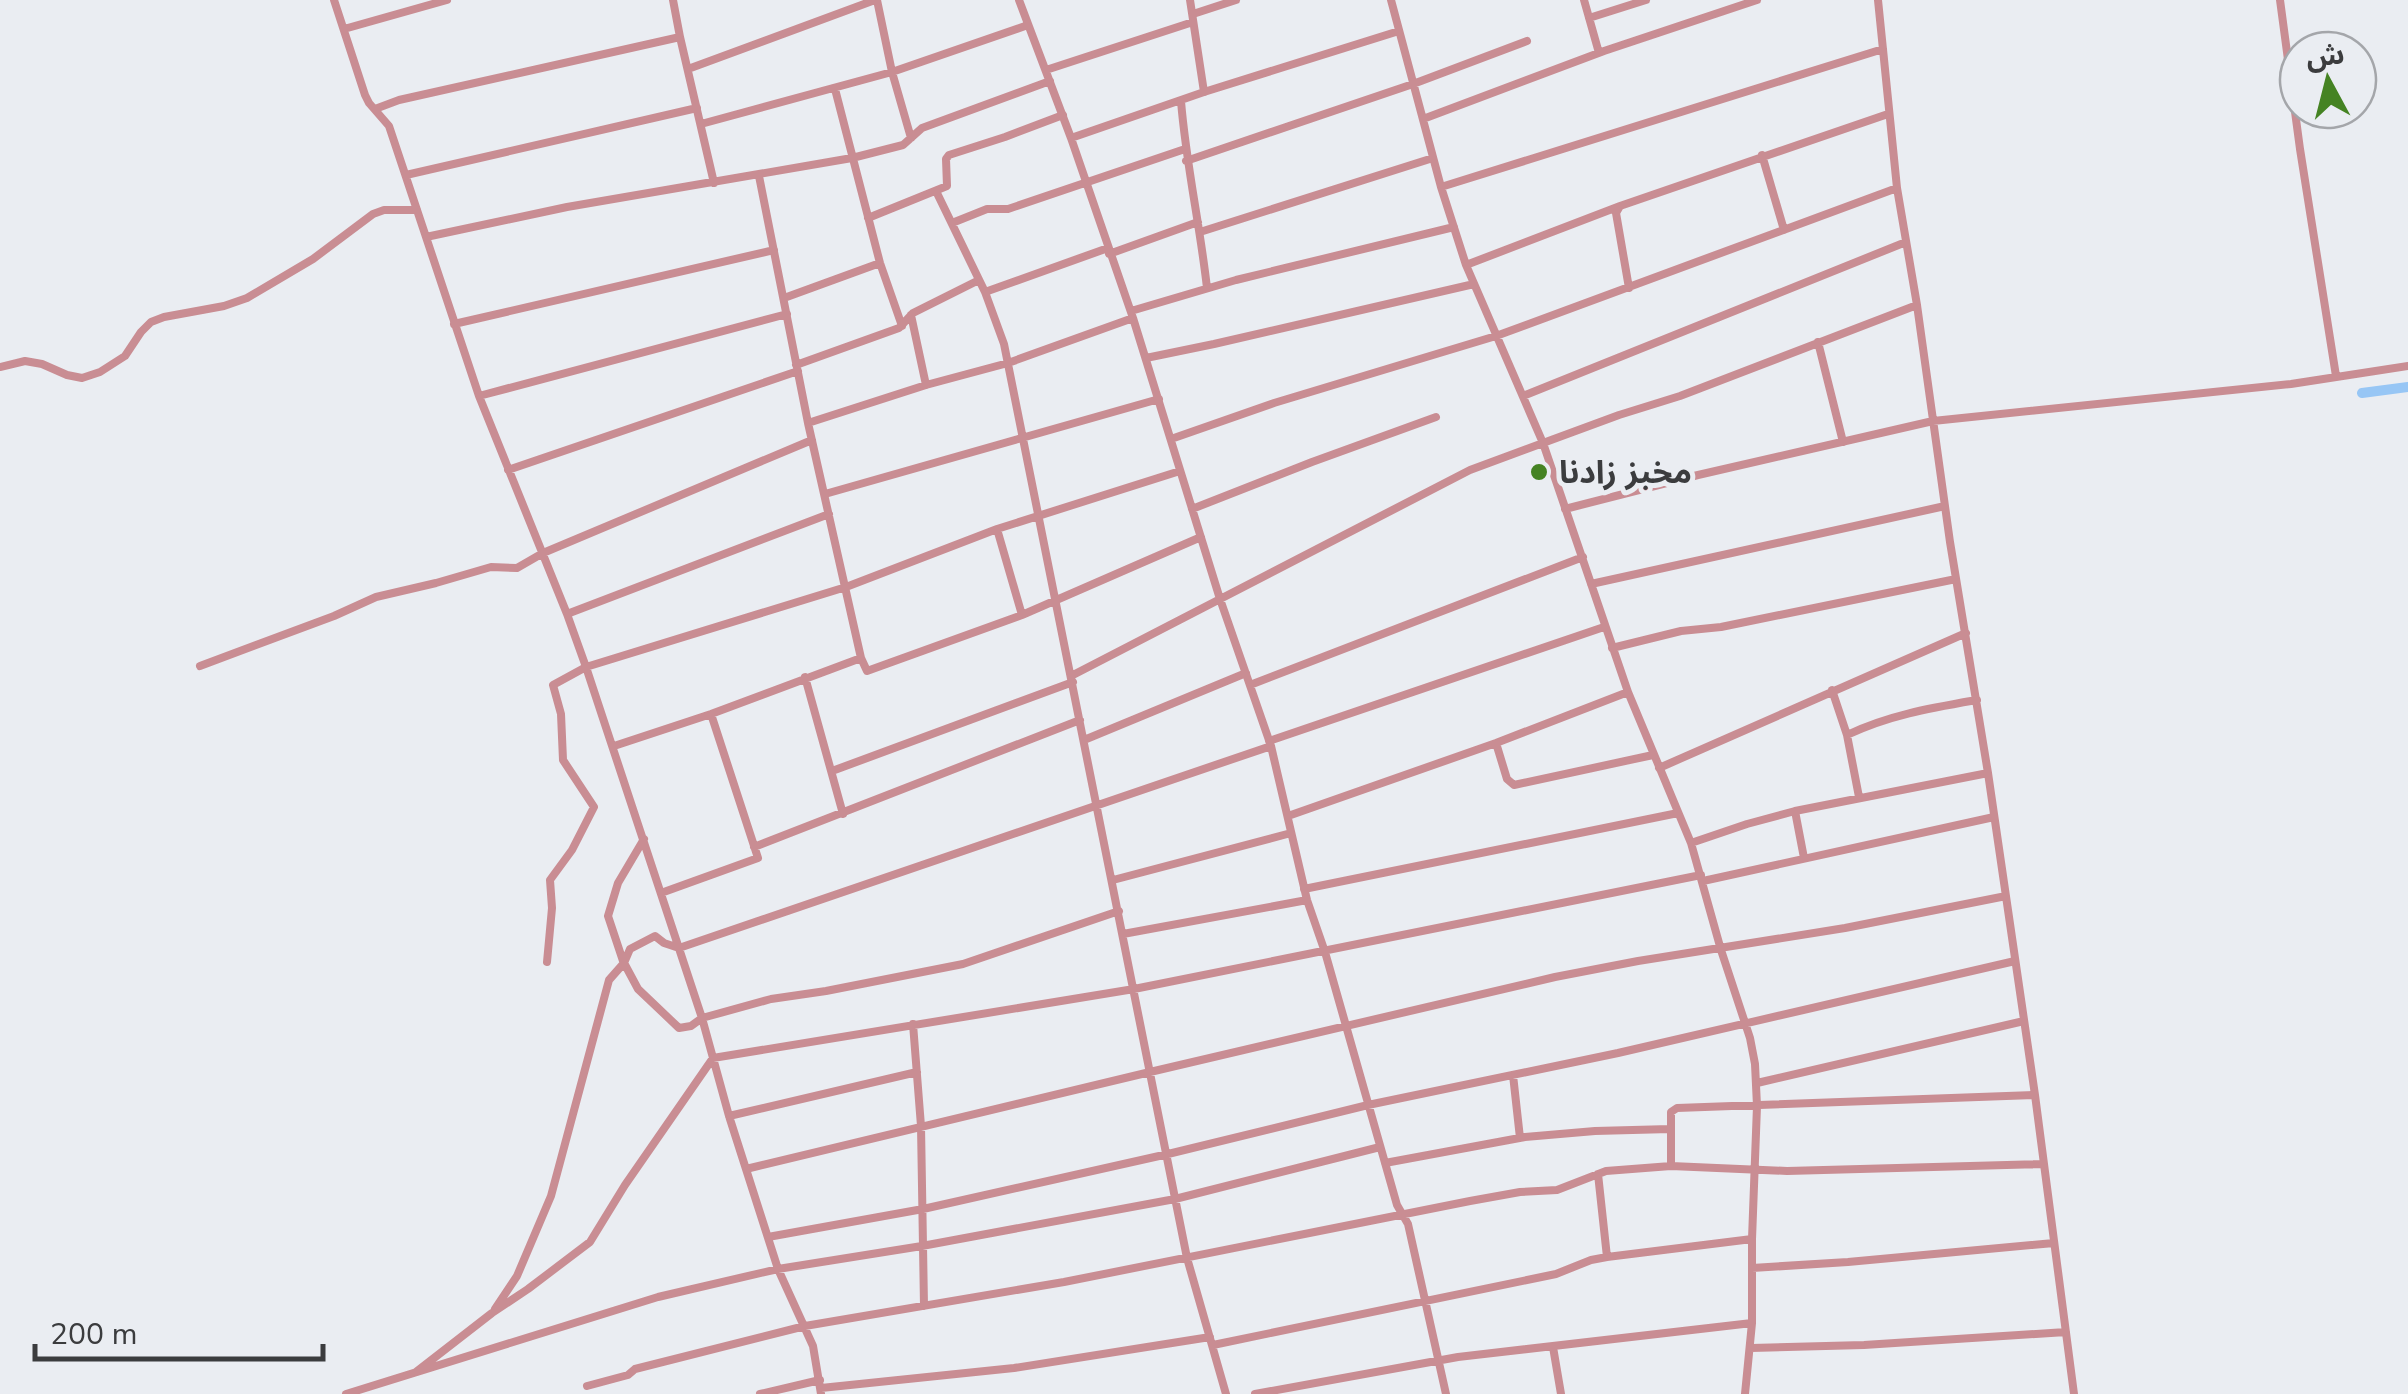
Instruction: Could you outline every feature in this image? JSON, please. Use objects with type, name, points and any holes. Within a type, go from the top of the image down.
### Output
[{"type":"street","points":[[334,0],[365,95],[389,126],[479,396],[567,614],[614,746],[778,1269],[813,1346],[821,1388]]},
{"type":"street","points":[[344,29],[447,0]]},
{"type":"street","points":[[673,0],[714,183]]},
{"type":"street","points":[[688,69],[876,0],[910,138]]},
{"type":"street","points":[[1019,0],[1132,314],[1220,599],[1270,744],[1307,900],[1397,1205],[1408,1224],[1446,1394]]},
{"type":"street","points":[[1190,0],[1204,92]]},
{"type":"street","points":[[1046,70],[1236,0]]},
{"type":"street","points":[[1391,0],[1466,265],[1543,443],[1628,692],[1691,843],[1753,1051],[1757,1106],[1752,1322],[1745,1394]]},
{"type":"street","points":[[1584,0],[1599,53]]},
{"type":"street","points":[[1589,18],[1646,0]]},
{"type":"street","points":[[1422,119],[1757,0]]},
{"type":"street","points":[[1878,0],[1897,188],[1988,772],[2074,1394]]},
{"type":"street","points":[[2280,0],[2336,376]]},
{"type":"street","points":[[701,124],[892,72],[1028,25]]},
{"type":"street","points":[[1071,138],[1399,32]]},
{"type":"street","points":[[375,109],[399,100],[680,37]]},
{"type":"street","points":[[1186,162],[1527,41]]},
{"type":"street","points":[[1441,187],[1883,49]]},
{"type":"street","points":[[426,238],[567,207],[852,158],[903,144],[922,128],[1050,81]]},
{"type":"street","points":[[835,89],[880,263],[902,326]]},
{"type":"street","points":[[1181,101],[1186,162],[1206,288]]},
{"type":"street","points":[[406,175],[697,108]]},
{"type":"street","points":[[1466,265],[1762,155],[1888,114]]},
{"type":"street","points":[[868,218],[947,186],[949,155],[1063,115]]},
{"type":"street","points":[[952,223],[987,209],[1008,209],[1185,149]]},
{"type":"street","points":[[1762,155],[1784,230]]},
{"type":"street","points":[[985,292],[1109,251],[1433,158]]},
{"type":"street","points":[[759,176],[808,423],[864,668],[872,671],[1022,616],[1201,537]]},
{"type":"street","points":[[1170,438],[1496,336],[1897,188]]},
{"type":"street","points":[[936,190],[985,292],[1008,363],[1187,1258],[1226,1394]]},
{"type":"street","points":[[1620,206],[1616,216],[1629,288]]},
{"type":"street","points":[[0,367],[25,361],[82,378],[100,372],[125,356],[151,322],[247,298],[313,259],[373,214],[417,210]]},
{"type":"street","points":[[808,423],[1008,363],[1206,288],[1454,226]]},
{"type":"street","points":[[1523,396],[1906,242]]},
{"type":"street","points":[[454,324],[774,250]]},
{"type":"street","points":[[784,298],[880,263]]},
{"type":"street","points":[[508,470],[797,368],[902,326],[911,315],[979,280]]},
{"type":"street","points":[[1146,358],[1474,284]]},
{"type":"street","points":[[832,771],[1072,679],[1470,470],[1680,396],[1917,305]]},
{"type":"street","points":[[479,396],[787,314]]},
{"type":"street","points":[[911,315],[926,385]]},
{"type":"street","points":[[1818,342],[1843,442]]},
{"type":"street","points":[[1566,509],[1933,421],[2291,384],[2408,366]]},
{"type":"street","points":[[824,494],[1158,399]]},
{"type":"street","points":[[1192,509],[1436,417]]},
{"type":"street","points":[[200,666],[376,597],[491,567],[517,568],[543,553],[812,440]]},
{"type":"street","points":[[547,962],[552,908],[550,880],[572,850],[594,806],[563,760],[561,714],[553,685],[586,667],[846,586],[997,529],[1180,471]]},
{"type":"street","points":[[1592,584],[1944,506]]},
{"type":"street","points":[[567,614],[829,514]]},
{"type":"street","points":[[997,529],[1022,616]]},
{"type":"street","points":[[1250,685],[1582,557]]},
{"type":"street","points":[[1612,648],[1681,631],[1721,628],[1956,580]]},
{"type":"street","points":[[492,1312],[516,1276],[551,1196],[609,980],[630,950],[655,936],[679,948],[1098,806],[1604,627]]},
{"type":"street","points":[[1659,768],[1966,633]]},
{"type":"street","points":[[614,746],[861,658]]},
{"type":"street","points":[[1084,740],[1246,673]]},
{"type":"street","points":[[805,678],[844,814]]},
{"type":"street","points":[[1832,690],[1860,797]]},
{"type":"street","points":[[1288,816],[1628,692]]},
{"type":"street","points":[[1846,735],[1903,713],[1977,700]]},
{"type":"street","points":[[661,893],[758,858],[711,714]]},
{"type":"street","points":[[754,847],[1080,720]]},
{"type":"street","points":[[1496,743],[1507,779],[1514,785],[1652,755]]},
{"type":"street","points":[[1691,843],[1795,811],[1988,772]]},
{"type":"street","points":[[1795,811],[1804,858]]},
{"type":"street","points":[[1304,889],[1678,814]]},
{"type":"street","points":[[416,1372],[590,1242],[713,1058],[1134,989],[1994,817]]},
{"type":"street","points":[[1113,880],[1291,833]]},
{"type":"street","points":[[644,839],[618,883],[608,916],[624,963],[638,989],[678,1028],[771,999],[963,964],[1118,911]]},
{"type":"street","points":[[746,1169],[1556,978],[2006,896]]},
{"type":"street","points":[[1123,934],[1307,900]]},
{"type":"street","points":[[768,1238],[922,1209],[1368,1105],[2015,962]]},
{"type":"street","points":[[1756,1083],[2024,1021]]},
{"type":"street","points":[[913,1024],[921,1126],[924,1306]]},
{"type":"street","points":[[729,1116],[917,1072]]},
{"type":"street","points":[[1513,1075],[1520,1138]]},
{"type":"street","points":[[1670,1166],[1673,1108],[2035,1095]]},
{"type":"street","points":[[1385,1162],[1520,1138],[1670,1129]]},
{"type":"street","points":[[346,1394],[658,1297],[778,1269],[1175,1199],[1380,1147]]},
{"type":"street","points":[[587,1386],[805,1326],[1064,1282],[1520,1192],[1557,1190],[1598,1174],[1625,1169],[2044,1164]]},
{"type":"street","points":[[1598,1174],[1608,1257]]},
{"type":"street","points":[[760,1394],[1014,1368],[1211,1341],[1556,1274],[1591,1260],[1752,1239]]},
{"type":"street","points":[[1752,1268],[2054,1243]]},
{"type":"street","points":[[1255,1394],[1438,1361],[1752,1322]]},
{"type":"street","points":[[1750,1348],[2066,1332]]},
{"type":"street","points":[[1553,1347],[1561,1394]]},
{"type":"waterway","points":[[2362,393],[2408,387]]},
{"type":"place","name":"مخبز زادنا","points":[[1539,472]]}]
